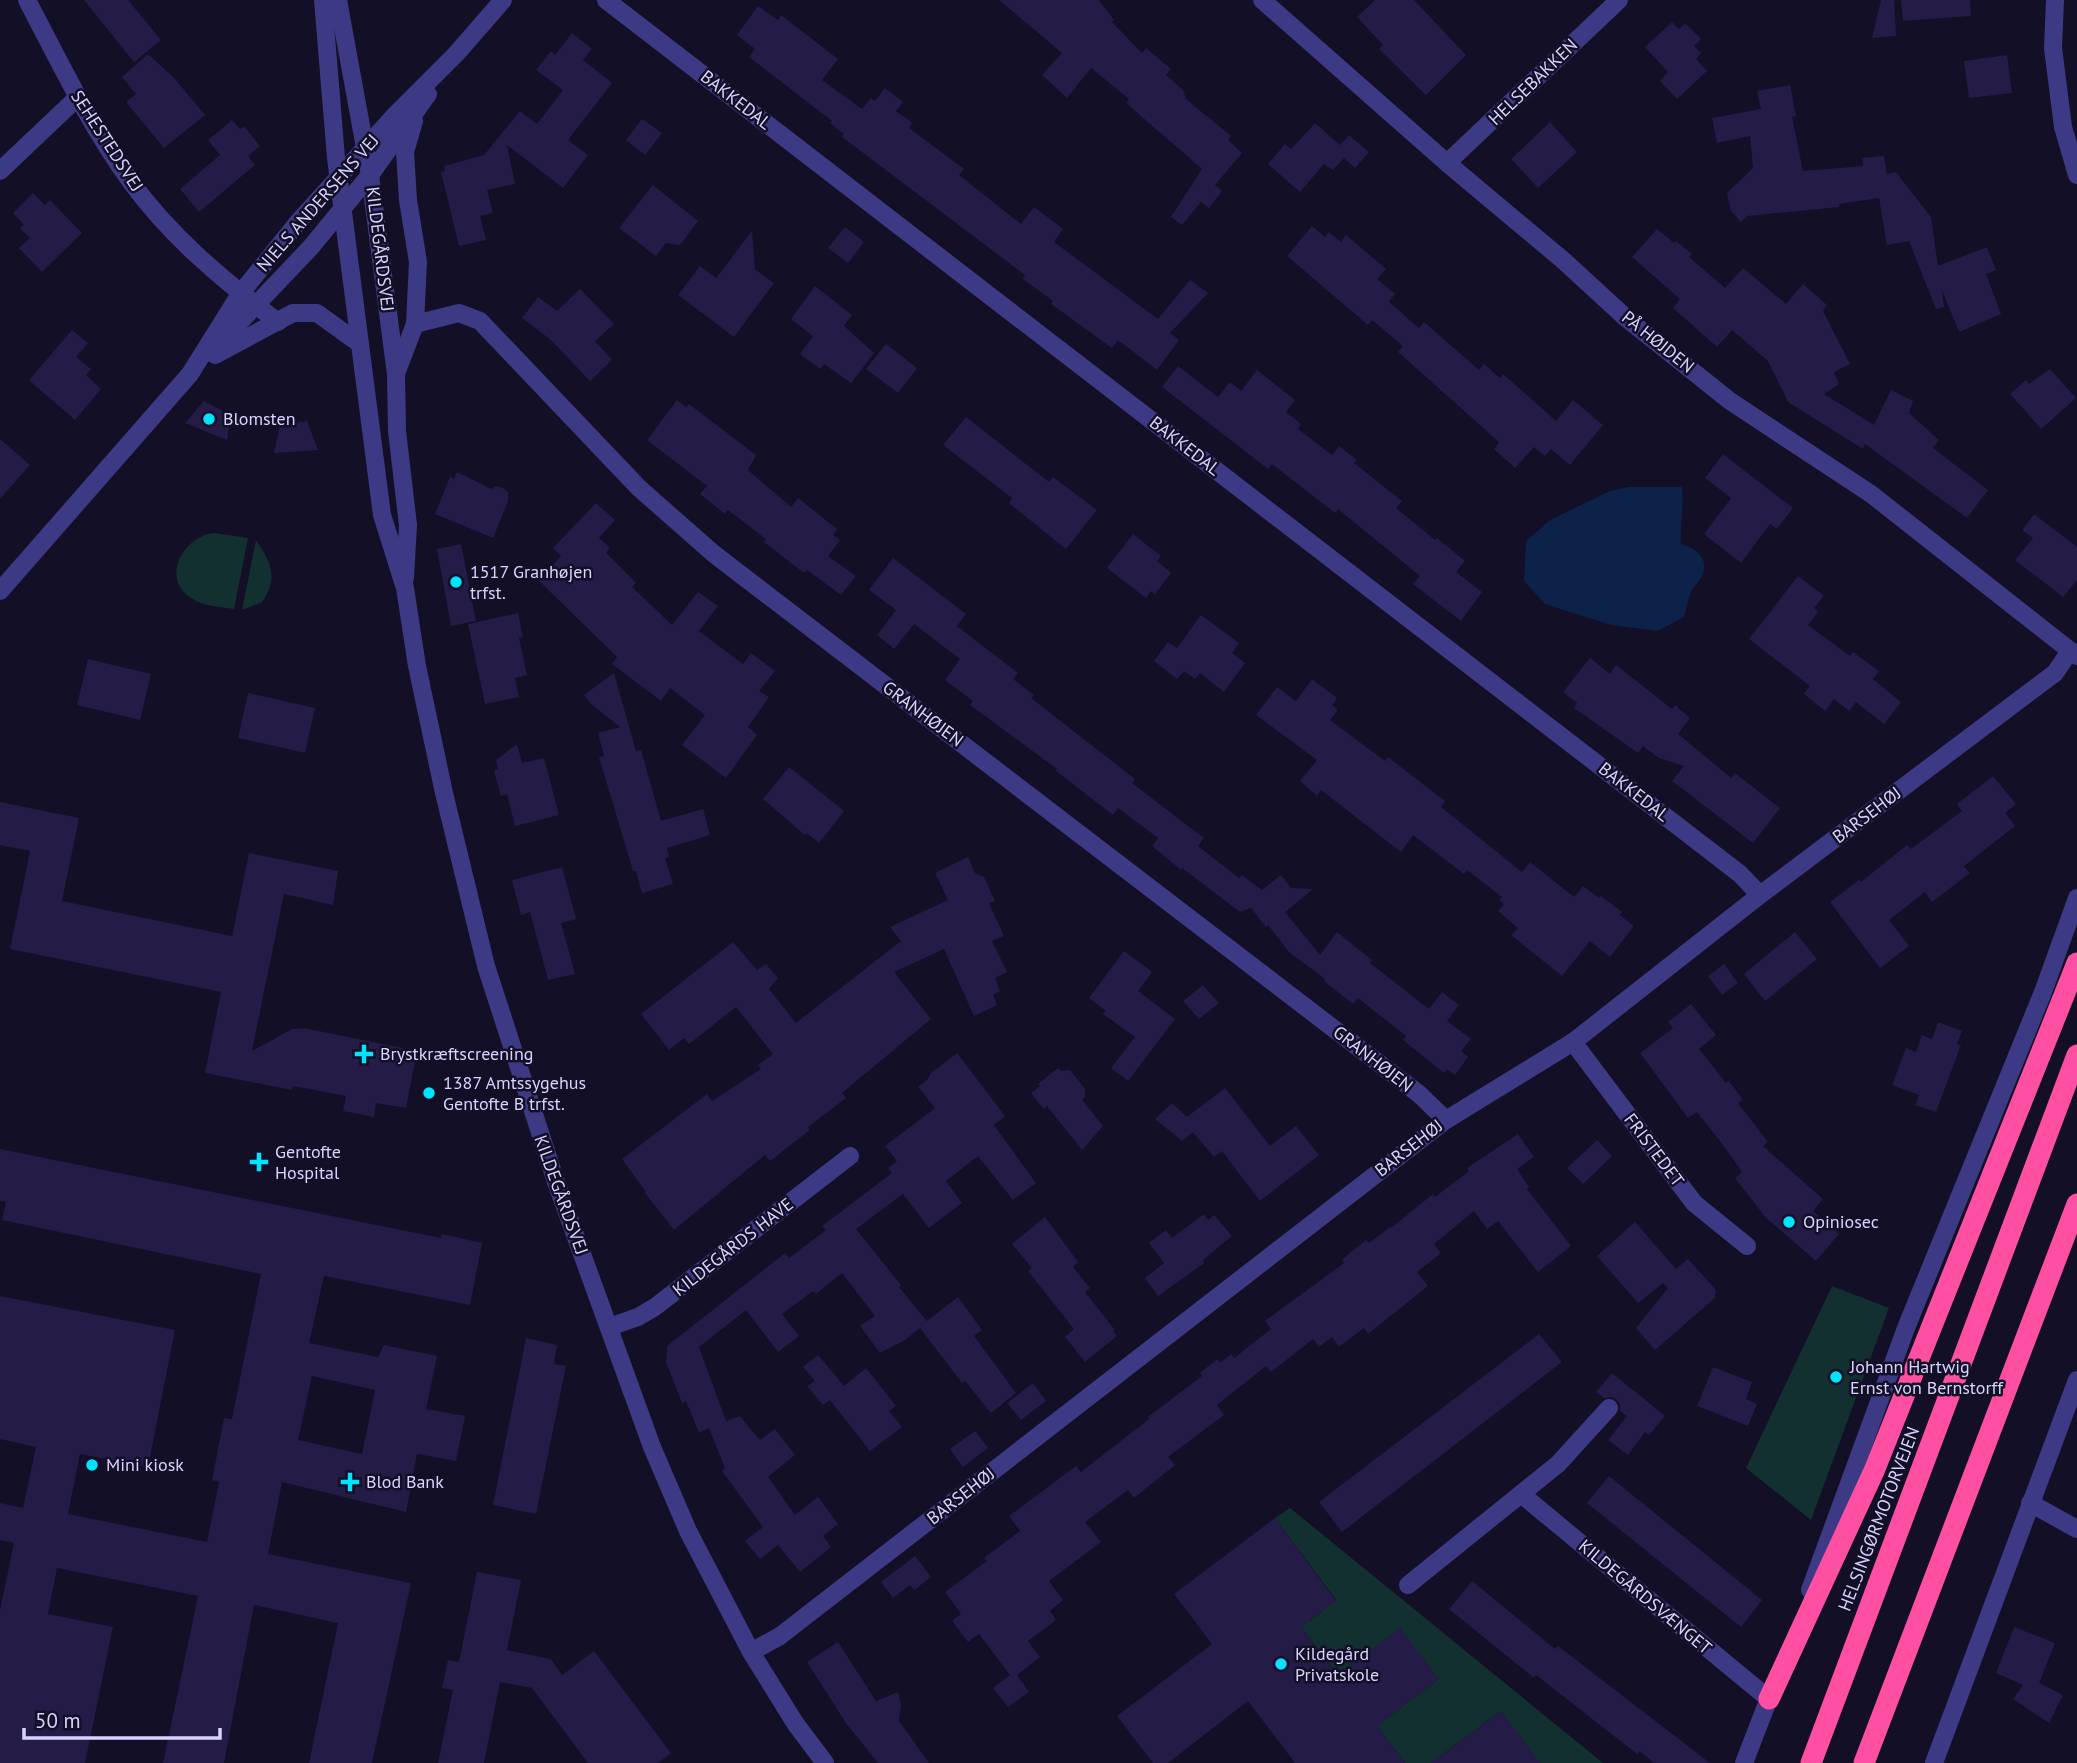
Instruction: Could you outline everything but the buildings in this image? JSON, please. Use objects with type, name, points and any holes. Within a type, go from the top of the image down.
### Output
[{"type":"highway","points":[[1769,1699],[1874,1471],[2077,963]]},
{"type":"highway","name":"HELSINGØRMOTORVEJEN","points":[[1811,1763],[2077,1055]]},
{"type":"highway","points":[[1864,1763],[2077,1204]]},
{"type":"street","name":"SEHESTEDSVEJ","points":[[27,0],[78,97],[131,182],[186,246],[240,294],[278,321]]},
{"type":"street","name":"KILDEGÅRDSVEJ","points":[[323,0],[338,176],[382,515],[405,588],[417,666],[444,793],[486,966],[556,1182],[652,1447],[683,1520],[751,1652],[795,1723],[824,1763]]},
{"type":"street","name":"KILDEGÅRDSVEJ","points":[[338,0],[370,175],[396,374],[397,431],[408,525],[405,588]]},
{"type":"street","name":"NIELS ANDERSENS VEJ","points":[[197,365],[240,294],[338,176],[456,54],[503,0]]},
{"type":"street","name":"BAKKEDAL","points":[[606,0],[1730,866],[1760,895]]},
{"type":"street","name":"PÅ HØJDEN","points":[[1262,0],[1447,163],[1564,261],[1626,318],[1720,392],[1871,494],[2074,654]]},
{"type":"street","name":"HELSEBAKKEN","points":[[1447,163],[1619,0]]},
{"type":"street","points":[[2055,0],[2053,48],[2063,127],[2077,176]]},
{"type":"street","name":"NIELS ANDERSENS VEJ","points":[[0,591],[197,365],[257,305],[342,210],[456,54]]},
{"type":"street","points":[[0,171],[78,97]]},
{"type":"street","name":"KILDEGÅRDSVEJ","points":[[396,374],[415,324],[418,262],[408,200],[405,152],[417,109]]},
{"type":"street","points":[[197,365],[293,313],[317,313],[360,344]]},
{"type":"street","name":"GRANHØJEN","points":[[415,324],[459,313],[480,321],[639,488],[714,554],[1419,1094],[1446,1120]]},
{"type":"street","name":"BARSEHØJ","points":[[751,1652],[780,1636],[1446,1120],[1573,1042],[1760,895],[2054,673],[2074,654]]},
{"type":"street","points":[[1744,1763],[1906,1328],[2043,992],[2077,898]]},
{"type":"street","name":"FRISTEDET","points":[[1573,1042],[1694,1203],[1747,1246]]},
{"type":"street","name":"KILDEGÅRDS HAVE","points":[[609,1327],[638,1317],[655,1307],[850,1156]]},
{"type":"street","points":[[1934,1763],[2077,1380]]},
{"type":"street","points":[[1408,1585],[1558,1464],[1609,1408]]},
{"type":"street","name":"KILDEGÅRDSVÆNGET","points":[[1521,1494],[1769,1699]]},
{"type":"street","points":[[2030,1503],[2077,1530]]},
{"type":"green space","points":[[214,533],[248,538],[234,609],[195,601],[182,589],[177,579],[177,569],[185,549],[193,541]]},
{"type":"green space","points":[[256,540],[266,556],[272,577],[262,602],[242,610]]},
{"type":"green space","points":[[1832,1286],[1889,1308],[1811,1520],[1746,1468]]},
{"type":"green space","points":[[1290,1508],[1603,1763],[1538,1763],[1501,1711],[1431,1763],[1405,1763],[1362,1706],[1386,1719],[1439,1679],[1352,1694],[1285,1606],[1294,1600],[1310,1621],[1336,1600],[1275,1518]]},
{"type":"water","points":[[1628,487],[1682,487],[1681,544],[1692,548],[1703,559],[1704,570],[1693,588],[1684,617],[1658,631],[1611,625],[1545,604],[1524,581],[1526,541],[1550,520],[1610,491]]},
{"type":"place","name":"Blomsten","points":[[209,419]]},
{"type":"place","name":"1517 Granhøjen trfst.","points":[[456,582]]},
{"type":"place","name":"Brystkræftscreening","points":[[364,1054]]},
{"type":"place","name":"1387 Amtssygehus Gentofte B trfst.","points":[[429,1093]]},
{"type":"place","name":"Gentofte Hospital","points":[[259,1162]]},
{"type":"place","name":"Opiniosec","points":[[1789,1222]]},
{"type":"place","name":"Johann Hartwig Ernst von Bernstorff","points":[[1836,1377]]},
{"type":"place","name":"Mini kiosk","points":[[92,1465]]},
{"type":"place","name":"Blod Bank","points":[[350,1482]]},
{"type":"place","name":"Kildegård Privatskole","points":[[1281,1664]]}]
